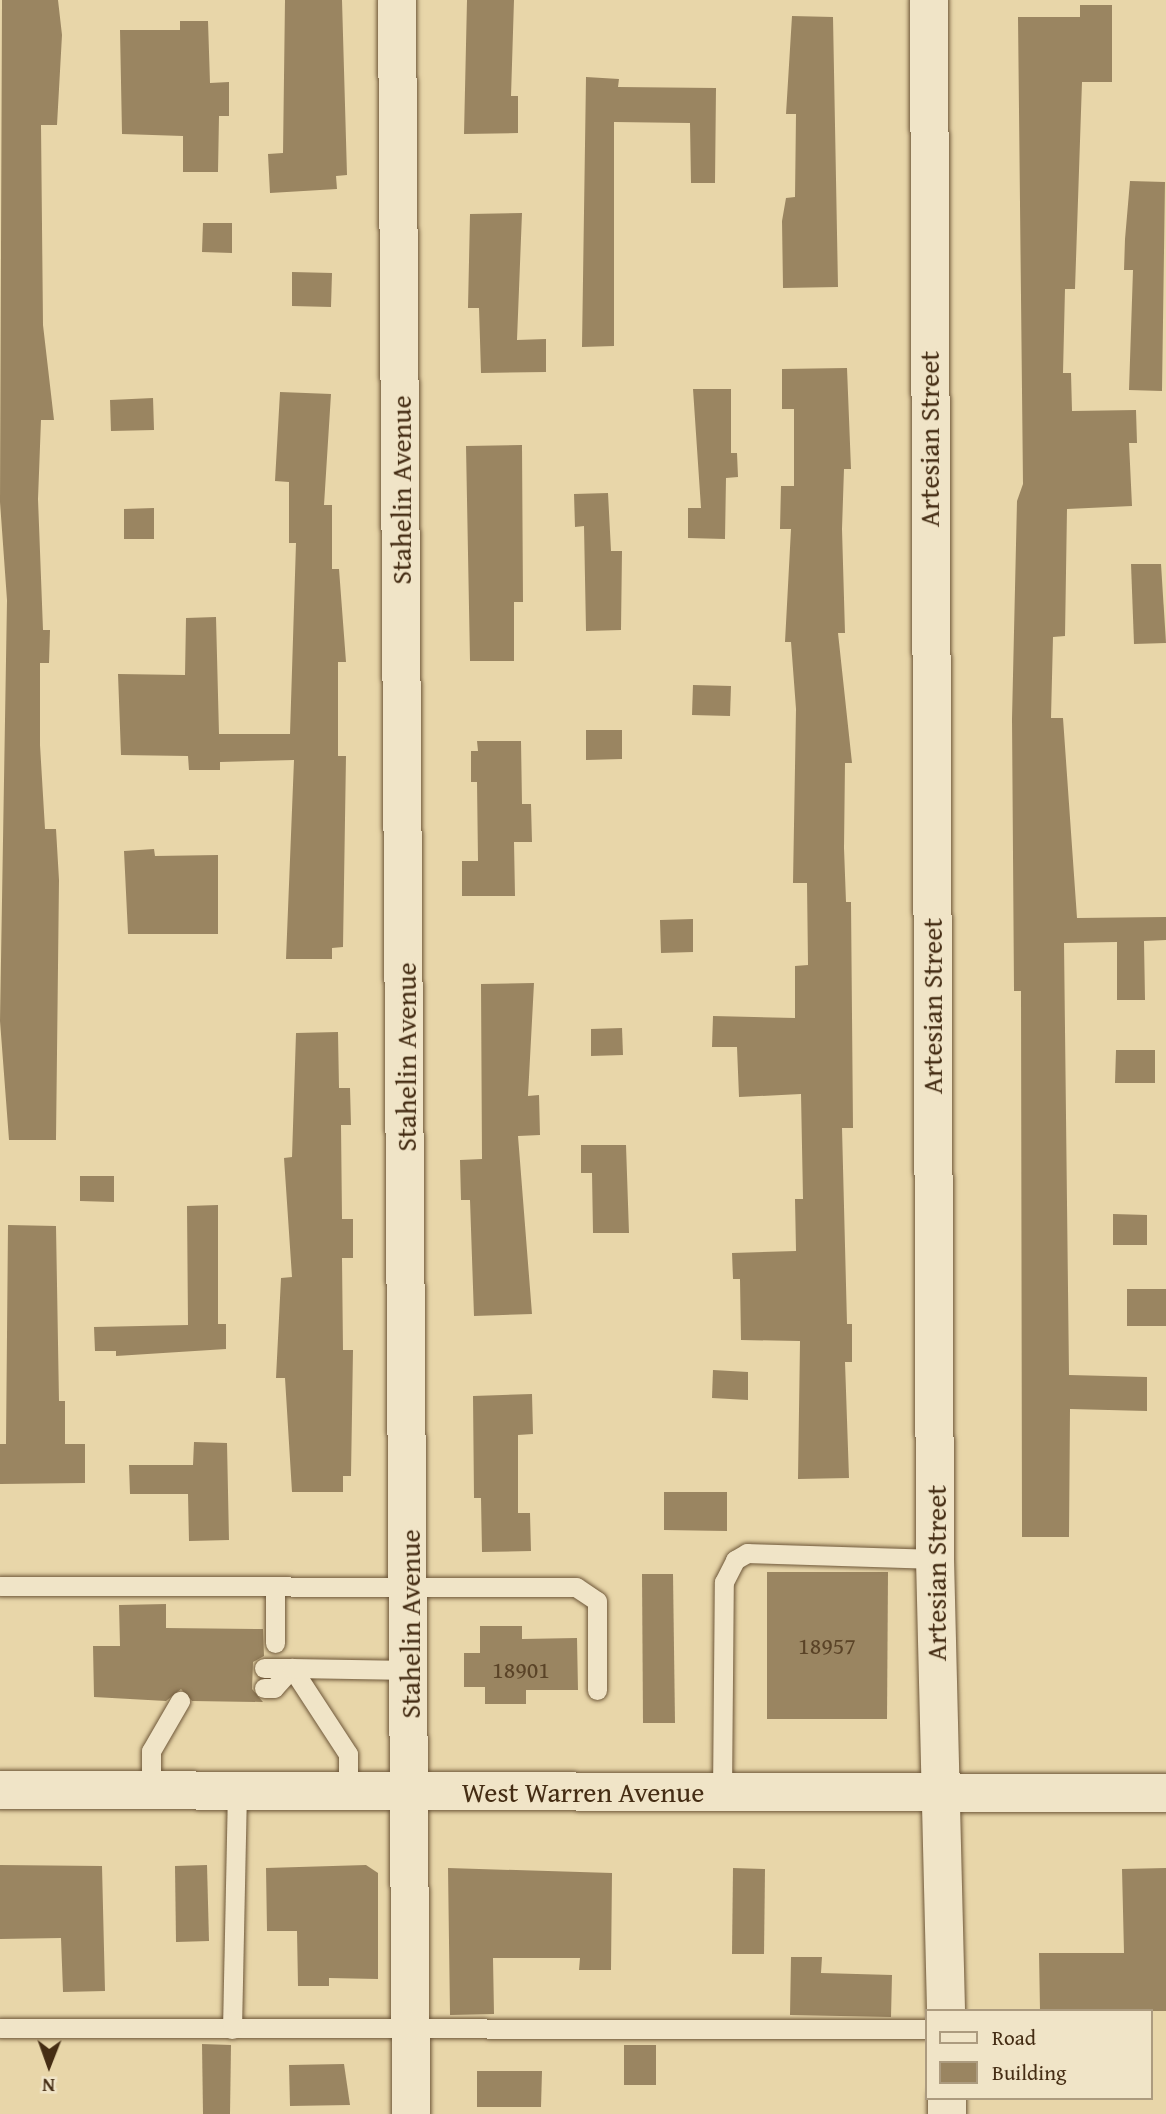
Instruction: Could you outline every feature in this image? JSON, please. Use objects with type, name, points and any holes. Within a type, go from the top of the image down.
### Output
[{"type":"street","name":"Stahelin Avenue","points":[[397,0],[411,1670],[411,2114]]},
{"type":"street","name":"Artesian Street","points":[[929,0],[935,1559],[943,1794],[946,2009]]},
{"type":"street","name":"West Warren Avenue","points":[[0,1790],[1166,1793]]},
{"type":"lane","points":[[722,1793],[724,1582],[735,1559],[747,1553],[935,1559]]},
{"type":"lane","points":[[0,1586],[589,1591],[597,1601],[597,1690]]},
{"type":"lane","points":[[275,1587],[269,1643],[292,1668],[348,1754],[348,1791]]},
{"type":"lane","points":[[264,1668],[411,1670]]},
{"type":"lane","points":[[264,1688],[274,1688],[292,1668]]},
{"type":"lane","points":[[151,1791],[152,1751],[180,1701]]},
{"type":"lane","points":[[232,2029],[237,1790]]},
{"type":"lane","points":[[0,2028],[410,2031],[925,2029]]},
{"type":"building","points":[[2,0],[58,0],[62,35],[57,125],[41,125],[43,325],[54,420],[41,420],[38,499],[43,630],[50,630],[49,663],[40,663],[40,745],[45,829],[56,829],[59,880],[56,1140],[9,1140],[0,1021],[7,600],[0,502]]},
{"type":"building","points":[[285,0],[342,0],[347,175],[336,176],[337,189],[270,193],[268,154],[283,153]]},
{"type":"building","points":[[467,0],[514,0],[511,96],[518,96],[518,133],[464,134]]},
{"type":"building","points":[[1080,5],[1112,5],[1112,82],[1082,82],[1075,289],[1065,289],[1063,373],[1071,373],[1072,411],[1136,410],[1137,443],[1129,443],[1132,506],[1067,509],[1065,636],[1053,637],[1051,718],[1063,718],[1077,918],[1166,917],[1166,940],[1144,941],[1145,1000],[1117,1000],[1117,942],[1064,943],[1069,1375],[1147,1377],[1147,1411],[1070,1409],[1069,1537],[1022,1537],[1021,991],[1014,991],[1012,719],[1017,501],[1023,484],[1018,17],[1080,17]]},
{"type":"building","points":[[792,16],[833,17],[838,287],[783,288],[782,221],[786,198],[795,197],[796,114],[786,114]]},
{"type":"building","points":[[180,21],[208,21],[210,83],[229,82],[229,116],[219,116],[218,172],[183,172],[183,136],[122,134],[120,30],[180,30]]},
{"type":"building","points":[[586,77],[619,79],[618,87],[716,88],[715,183],[691,183],[690,123],[614,122],[614,346],[582,347]]},
{"type":"building","points":[[1130,181],[1165,182],[1162,391],[1129,390],[1133,270],[1124,270]]},
{"type":"building","points":[[522,213],[517,340],[546,339],[546,372],[481,373],[479,308],[468,308],[470,214]]},
{"type":"building","points":[[203,223],[232,223],[232,253],[202,252]]},
{"type":"building","points":[[292,272],[332,273],[331,307],[292,306]]},
{"type":"building","points":[[847,368],[851,469],[844,469],[842,529],[845,633],[838,633],[852,763],[845,763],[844,848],[846,902],[851,902],[853,1128],[842,1128],[847,1324],[852,1324],[852,1362],[845,1362],[849,1478],[798,1479],[800,1341],[741,1340],[740,1279],[733,1279],[732,1253],[796,1251],[795,1199],[803,1199],[801,1094],[739,1097],[737,1047],[712,1047],[713,1016],[795,1018],[795,966],[808,965],[807,883],[793,883],[796,709],[791,642],[785,642],[791,529],[780,529],[781,486],[794,486],[794,409],[782,409],[782,369]]},
{"type":"building","points":[[693,389],[731,389],[731,453],[737,453],[738,477],[726,478],[725,539],[688,538],[688,508],[701,508]]},
{"type":"building","points":[[280,392],[331,394],[324,505],[332,505],[332,569],[339,569],[346,662],[338,662],[338,756],[346,756],[343,947],[332,948],[332,959],[286,959],[294,760],[220,762],[220,770],[189,770],[188,756],[121,755],[118,674],[185,675],[186,618],[216,617],[219,734],[290,734],[296,543],[289,543],[289,482],[275,481]]},
{"type":"building","points":[[153,398],[154,430],[111,431],[110,400]]},
{"type":"building","points":[[522,445],[523,602],[514,602],[514,661],[470,661],[466,446]]},
{"type":"building","points":[[608,493],[611,551],[622,551],[621,630],[586,631],[584,526],[575,527],[574,494]]},
{"type":"building","points":[[154,508],[154,539],[124,539],[124,509]]},
{"type":"building","points":[[1131,564],[1161,564],[1166,643],[1134,644]]},
{"type":"building","points":[[693,685],[731,686],[730,716],[692,715]]},
{"type":"building","points":[[586,730],[622,730],[622,759],[586,760]]},
{"type":"building","points":[[477,741],[521,741],[522,804],[531,804],[532,842],[514,842],[515,896],[462,896],[462,861],[478,861],[477,782],[471,782],[471,751],[478,751]]},
{"type":"building","points":[[154,849],[155,856],[218,855],[218,934],[128,934],[124,851]]},
{"type":"building","points":[[693,919],[693,952],[661,953],[660,920]]},
{"type":"building","points":[[534,983],[528,1096],[539,1095],[540,1135],[518,1136],[532,1314],[474,1316],[470,1200],[461,1200],[460,1160],[482,1159],[481,984]]},
{"type":"building","points":[[622,1028],[623,1055],[591,1056],[591,1029]]},
{"type":"building","points":[[338,1032],[339,1088],[350,1088],[351,1125],[341,1125],[342,1219],[353,1219],[353,1258],[342,1258],[343,1350],[353,1350],[351,1476],[343,1476],[343,1492],[292,1492],[285,1378],[276,1378],[281,1278],[292,1277],[284,1158],[292,1157],[296,1033]]},
{"type":"building","points":[[1116,1050],[1155,1050],[1155,1083],[1115,1083]]},
{"type":"building","points":[[581,1145],[626,1145],[629,1233],[593,1233],[592,1173],[581,1173]]},
{"type":"building","points":[[80,1176],[114,1176],[114,1202],[80,1201]]},
{"type":"building","points":[[218,1205],[218,1324],[226,1324],[226,1349],[116,1356],[116,1351],[95,1351],[94,1327],[188,1325],[187,1206]]},
{"type":"building","points":[[1113,1214],[1147,1215],[1147,1245],[1113,1245]]},
{"type":"building","points":[[8,1225],[56,1226],[59,1401],[65,1401],[65,1444],[85,1444],[85,1483],[0,1484],[0,1444],[6,1444]]},
{"type":"building","points":[[1127,1289],[1166,1289],[1166,1326],[1127,1326]]},
{"type":"building","points":[[713,1370],[748,1372],[748,1400],[712,1398]]},
{"type":"building","points":[[532,1394],[533,1434],[518,1435],[518,1513],[530,1513],[531,1551],[482,1552],[481,1498],[474,1498],[473,1396]]},
{"type":"building","points":[[194,1442],[227,1443],[229,1540],[189,1541],[188,1494],[130,1494],[129,1465],[193,1465]]},
{"type":"building","points":[[664,1492],[727,1492],[727,1531],[664,1530]]},
{"type":"building","points":[[767,1572],[888,1572],[887,1719],[767,1719]]},
{"type":"building","points":[[642,1574],[673,1574],[675,1723],[643,1723]]},
{"type":"building","points":[[166,1604],[166,1628],[263,1629],[264,1656],[253,1662],[252,1689],[263,1702],[192,1701],[181,1689],[166,1701],[94,1697],[93,1646],[120,1646],[119,1605]]},
{"type":"building","points":[[480,1626],[522,1626],[522,1639],[577,1638],[578,1690],[526,1690],[526,1704],[485,1704],[485,1687],[464,1687],[464,1653],[480,1653]]},
{"type":"building","points":[[0,1865],[102,1866],[105,1991],[63,1992],[61,1938],[0,1939]]},
{"type":"building","points":[[207,1865],[209,1941],[176,1942],[175,1866]]},
{"type":"building","points":[[366,1865],[378,1873],[378,1979],[329,1978],[329,1986],[298,1986],[297,1931],[267,1931],[266,1868]]},
{"type":"building","points":[[448,1868],[612,1873],[611,1970],[579,1970],[580,1958],[493,1958],[494,2014],[450,2015]]},
{"type":"building","points":[[733,1868],[765,1869],[764,1954],[732,1954]]},
{"type":"building","points":[[1166,1868],[1166,2011],[1040,2009],[1039,1953],[1124,1953],[1122,1869]]},
{"type":"building","points":[[791,1957],[822,1957],[821,1973],[892,1975],[891,2017],[790,2015]]},
{"type":"building","points":[[202,2044],[231,2045],[230,2114],[203,2114]]},
{"type":"building","points":[[624,2045],[656,2045],[656,2085],[624,2085]]},
{"type":"building","points":[[344,2064],[350,2105],[290,2106],[289,2065]]},
{"type":"building","points":[[477,2071],[542,2071],[541,2107],[477,2107]]}]
